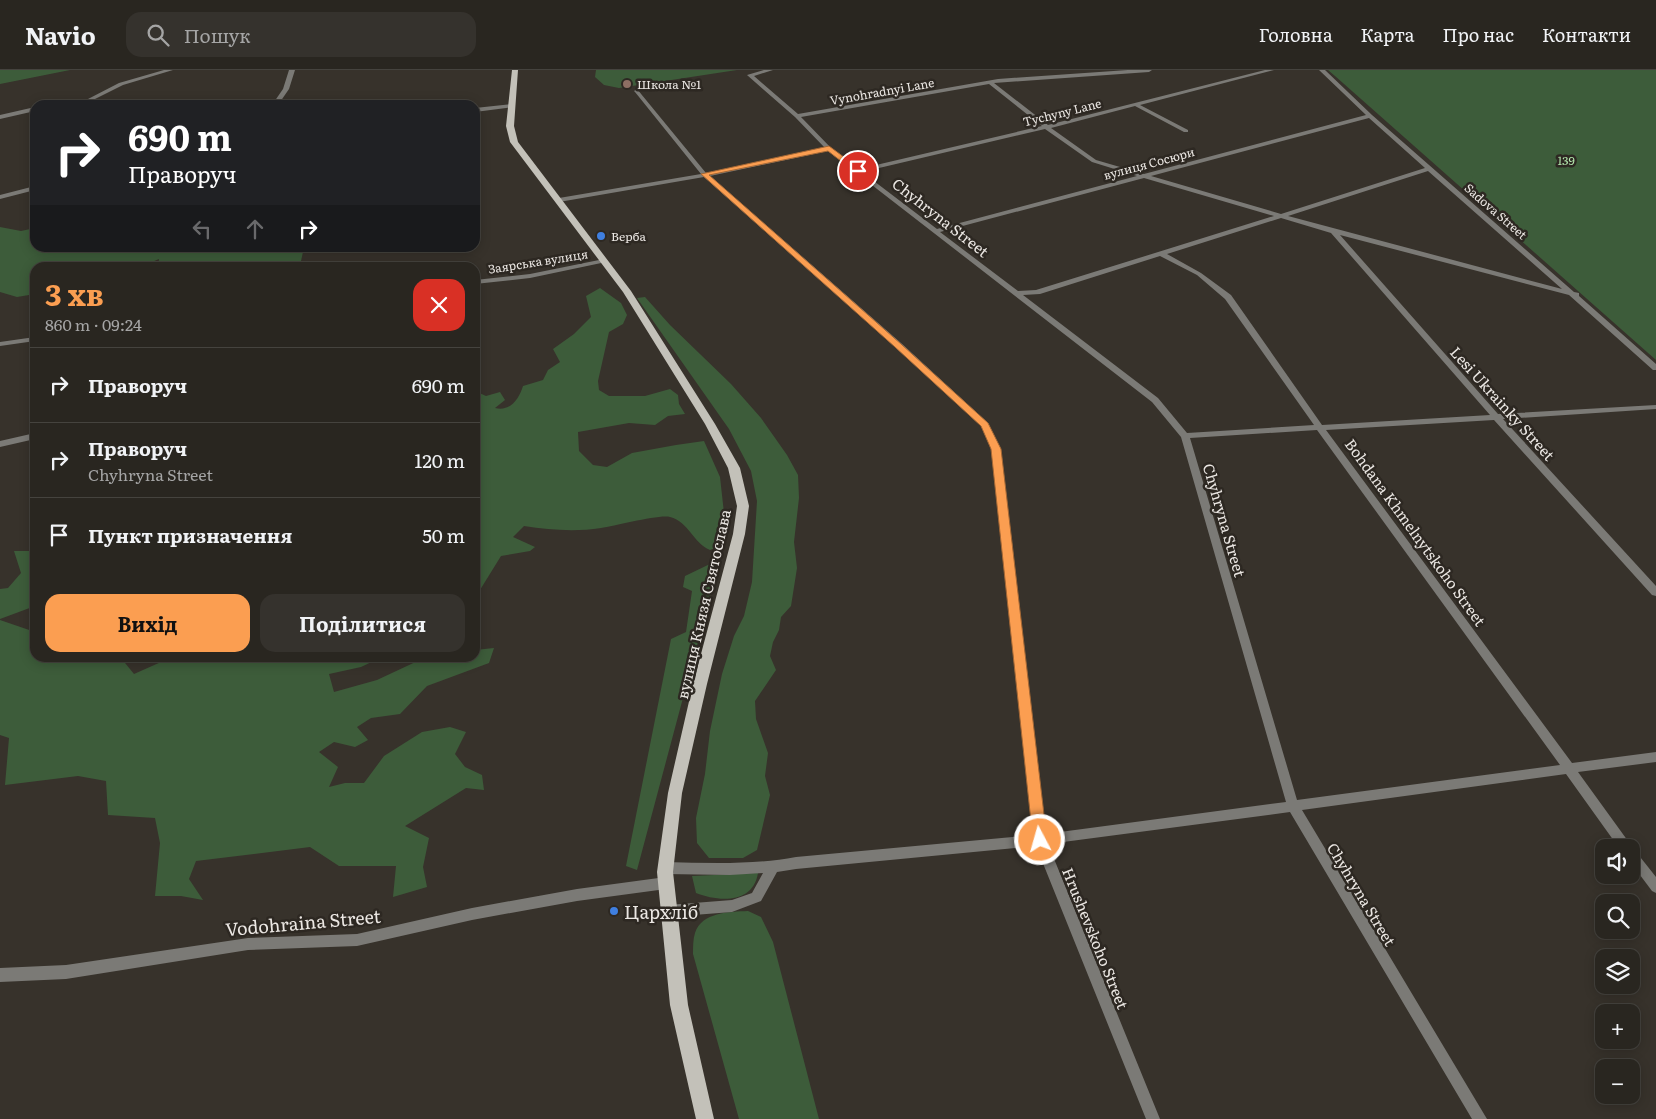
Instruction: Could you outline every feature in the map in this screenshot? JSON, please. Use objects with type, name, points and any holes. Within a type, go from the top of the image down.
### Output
[{"type":"main road","name":"вулиця Князя Святослава","points":[[515,70],[510,126],[514,142],[560,200],[627,291],[710,424],[734,468],[743,506],[739,534],[700,684],[675,793],[665,868],[668,911],[680,1005],[705,1119]]},
{"type":"street","points":[[91,100],[121,84],[170,70]]},
{"type":"street","points":[[278,100],[286,89],[292,70]]},
{"type":"street","name":"Chyhryna Street","points":[[770,70],[750,75],[797,116],[829,148],[1014,293],[1155,400],[1185,436],[1293,806],[1480,1119]]},
{"type":"street","name":"Vynohradnyi Lane","points":[[797,116],[991,83],[1148,70]]},
{"type":"street","name":"Tychyny Lane","points":[[858,171],[1047,127],[1271,70]]},
{"type":"street","name":"Sadova Street","points":[[1322,70],[1370,116],[1576,295],[1656,368]]},
{"type":"street","points":[[991,83],[1094,162],[1332,231],[1576,295]]},
{"type":"street","name":"Hrushevskoho Street","points":[[637,91],[704,174],[898,345],[985,425],[996,449],[1040,840],[1153,1119]]},
{"type":"street","points":[[1136,105],[1186,131]]},
{"type":"street","points":[[480,109],[512,106]]},
{"type":"street","points":[[0,117],[30,110]]},
{"type":"street","name":"вулиця Сосюри","points":[[934,231],[1370,116]]},
{"type":"street","points":[[560,200],[704,174],[829,148]]},
{"type":"street","points":[[1014,293],[1037,292],[1430,168]]},
{"type":"street","points":[[0,197],[30,189]]},
{"type":"street","name":"Lesi Ukrainky Street","points":[[1332,231],[1497,418],[1656,592]]},
{"type":"street","name":"Bohdana Khmelnytskoho Street","points":[[1162,254],[1199,274],[1228,297],[1320,428],[1620,839]]},
{"type":"street","name":"Заярська вулиця","points":[[480,281],[530,276],[604,261]]},
{"type":"street","points":[[0,344],[30,340]]},
{"type":"street","points":[[1185,436],[1656,408]]},
{"type":"street","points":[[0,444],[30,437]]},
{"type":"street","points":[[665,868],[730,869],[773,866],[1040,840],[1656,757]]},
{"type":"street","points":[[1640,865],[1656,887]]},
{"type":"street","points":[[668,911],[732,906],[756,897],[773,866]]},
{"type":"street","name":"Vodohraina Street","points":[[0,976],[66,972],[248,944],[357,940],[472,914],[577,895],[666,883]]},
{"type":"green space","points":[[0,70],[70,70],[0,84]]},
{"type":"green space","name":"Школа №1","points":[[596,70],[737,70],[619,88],[604,85],[595,77]]},
{"type":"green space","name":"139","points":[[1328,70],[1656,70],[1656,360],[1335,76]]},
{"type":"green space","points":[[0,227],[21,231],[30,229],[30,252],[303,252],[300,262],[159,262],[159,259],[152,262],[30,262],[30,295],[17,297],[0,292]]},
{"type":"green space","points":[[600,288],[621,303],[627,315],[623,324],[609,332],[598,381],[599,390],[609,396],[645,396],[670,389],[678,395],[679,404],[685,414],[668,416],[655,425],[629,423],[578,432],[579,451],[593,465],[607,467],[632,453],[704,441],[720,477],[724,513],[720,546],[710,550],[704,547],[682,523],[670,517],[657,517],[582,530],[524,526],[513,537],[535,547],[530,551],[501,556],[480,590],[480,393],[486,396],[500,392],[505,400],[495,408],[505,408],[516,400],[523,386],[543,380],[548,370],[560,362],[553,349],[574,334],[591,317],[586,296]]},
{"type":"green space","points":[[645,297],[670,325],[731,384],[761,418],[787,455],[798,475],[799,498],[794,542],[797,568],[791,606],[781,617],[779,630],[773,642],[770,656],[776,670],[755,701],[756,719],[768,753],[765,776],[770,795],[757,850],[743,858],[709,858],[697,843],[696,818],[705,774],[710,731],[722,674],[734,636],[744,616],[752,582],[757,501],[751,471],[729,429],[637,298]]},
{"type":"green space","points":[[14,551],[30,551],[30,608],[0,619],[0,589],[8,588],[21,573]]},
{"type":"green space","points":[[712,563],[718,567],[637,870],[626,866],[671,639],[686,632],[692,591],[683,587],[685,576]]},
{"type":"green space","points":[[0,620],[30,630],[30,662],[124,662],[134,674],[161,662],[372,662],[361,667],[329,674],[334,692],[377,680],[415,662],[480,662],[480,649],[494,648],[489,663],[427,686],[400,714],[371,718],[357,727],[368,740],[355,747],[334,742],[319,752],[338,767],[329,787],[345,783],[364,783],[384,756],[422,732],[450,727],[466,732],[455,754],[465,767],[482,775],[484,790],[466,788],[405,826],[429,838],[423,867],[427,887],[393,897],[396,866],[339,866],[310,847],[196,861],[189,879],[203,900],[181,896],[155,896],[160,843],[155,818],[108,815],[106,781],[78,776],[5,785],[9,738],[0,735]]},
{"type":"green space","points":[[758,873],[755,883],[749,890],[734,898],[724,899],[696,893],[692,876]]},
{"type":"green space","points":[[748,911],[761,917],[773,942],[819,1119],[739,1119],[693,954],[693,946],[695,933],[699,926],[710,917],[717,914]]},
{"type":"place","name":"Школа №1","points":[[627,84]]},
{"type":"place","name":"Верба","points":[[601,236]]},
{"type":"place","name":"Цархліб","points":[[614,911]]},
{"type":"route","points":[[858,171],[829,148],[704,174],[898,345],[985,425],[996,449],[1040,840]]}]
